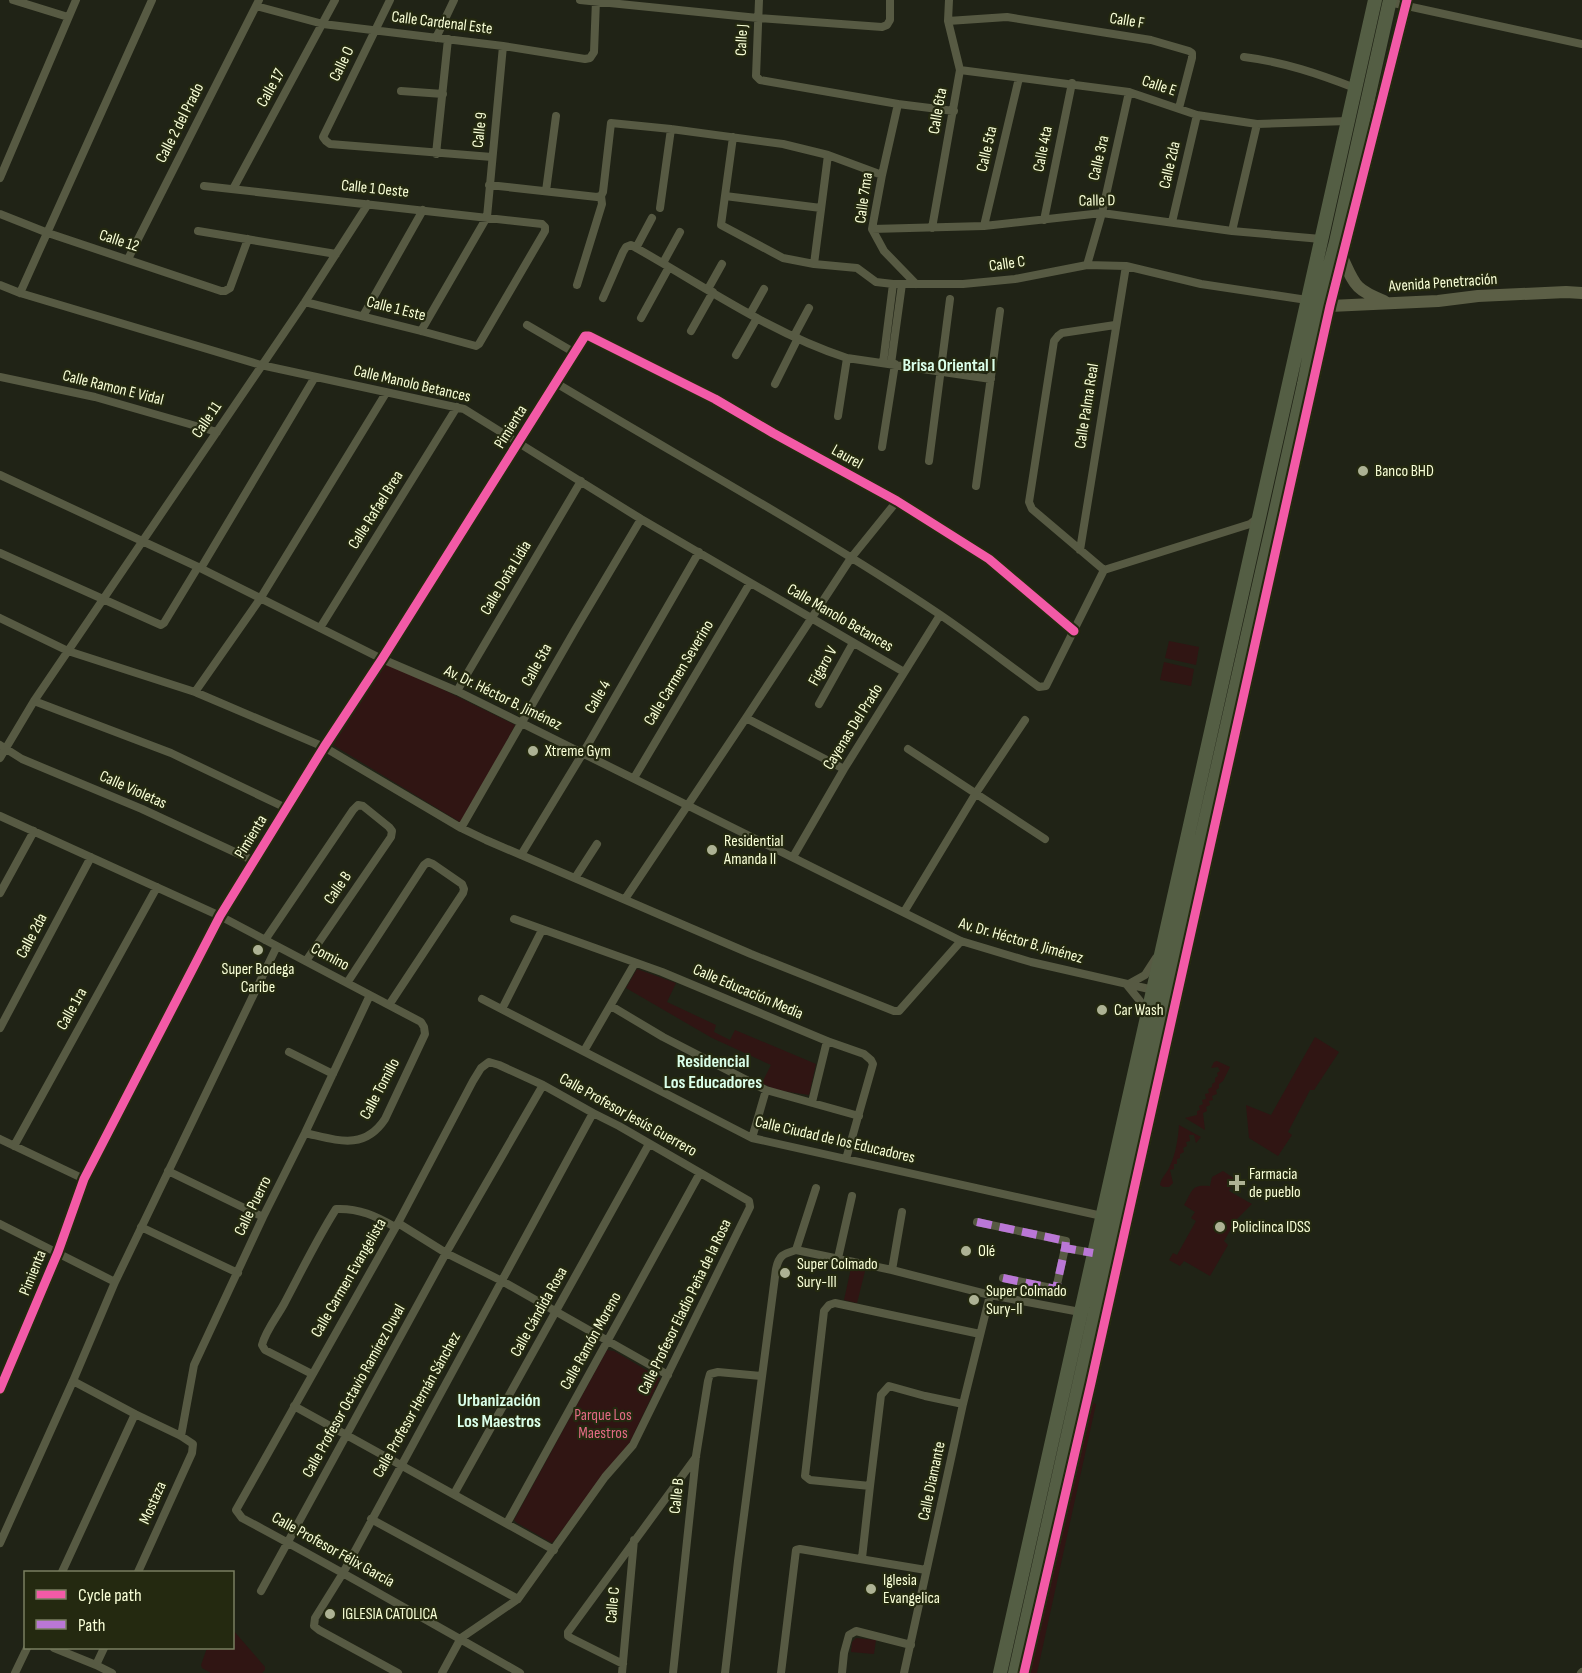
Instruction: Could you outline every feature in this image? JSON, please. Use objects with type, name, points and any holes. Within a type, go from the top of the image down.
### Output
[{"type":"main road","points":[[1015,1673],[1304,384],[1319,303],[1321,239],[1375,0]]},
{"type":"main road","points":[[1000,1673],[1146,1014],[1260,516],[1336,242],[1390,1]]},
{"type":"street","points":[[13,0],[68,17]]},
{"type":"street","points":[[0,177],[76,0]]},
{"type":"street","points":[[20,293],[152,0]]},
{"type":"street","name":"Calle 17","points":[[233,189],[335,0]]},
{"type":"street","name":"Calle O","points":[[390,0],[323,137],[330,144],[436,154]]},
{"type":"street","points":[[436,38],[454,0]]},
{"type":"street","points":[[580,0],[758,18],[882,27],[890,20],[891,0]]},
{"type":"street","name":"Calle J","points":[[759,0],[756,76],[760,80],[898,104]]},
{"type":"street","name":"Calle 6ta","points":[[932,228],[960,70],[948,21],[949,0]]},
{"type":"street","name":"Calle Cardenal Este","points":[[258,3],[323,24],[503,46],[585,59],[590,58],[594,52],[596,1]]},
{"type":"street","points":[[1390,1],[1582,44]]},
{"type":"street","name":"Calle 2 del Prado","points":[[128,259],[258,3]]},
{"type":"street","points":[[1024,1673],[1093,1373],[1319,303],[1342,257],[1406,3]]},
{"type":"street","name":"Calle F","points":[[948,21],[1007,17],[1151,40],[1190,51],[1192,58],[1179,108]]},
{"type":"street","points":[[448,39],[436,154],[492,158]]},
{"type":"street","name":"Calle 9","points":[[487,217],[503,46]]},
{"type":"street","points":[[1245,57],[1271,60],[1297,67],[1355,88]]},
{"type":"street","name":"Calle E","points":[[960,70],[1129,92],[1197,115],[1257,124],[1348,121]]},
{"type":"street","name":"Calle 5ta","points":[[984,226],[1019,78]]},
{"type":"street","name":"Calle 4ta","points":[[1044,220],[1072,83]]},
{"type":"street","points":[[401,91],[443,94]]},
{"type":"street","name":"Calle 3ra","points":[[1087,265],[1102,213],[1129,92]]},
{"type":"street","points":[[898,104],[954,111]]},
{"type":"street","name":"Calle 7ma","points":[[898,104],[872,229],[884,251],[916,284]]},
{"type":"street","name":"Calle 2da","points":[[1172,222],[1197,115]]},
{"type":"street","points":[[546,191],[556,116]]},
{"type":"street","points":[[577,285],[602,204],[601,196],[611,123],[783,144],[828,155],[882,175]]},
{"type":"street","points":[[1232,231],[1257,124]]},
{"type":"street","points":[[660,208],[671,129]]},
{"type":"street","points":[[733,137],[725,196],[821,208]]},
{"type":"street","points":[[814,264],[828,155]]},
{"type":"street","points":[[489,184],[601,196]]},
{"type":"street","name":"Calle 1 Oeste","points":[[204,186],[543,224],[545,231],[478,344]]},
{"type":"street","name":"Calle C","points":[[725,196],[721,225],[783,258],[857,268],[876,282],[963,284],[1015,279],[1087,265],[1126,266],[1201,284],[1319,303]]},
{"type":"street","name":"Calle 11","points":[[0,758],[3,747],[305,302],[368,204]]},
{"type":"street","points":[[363,316],[423,210]]},
{"type":"street","name":"Calle D","points":[[872,229],[984,226],[1102,213],[1232,231],[1321,239]]},
{"type":"street","name":"Calle 12","points":[[0,214],[48,233],[221,291],[230,288],[248,239]]},
{"type":"street","points":[[421,330],[487,217]]},
{"type":"street","points":[[636,248],[652,218]]},
{"type":"street","points":[[198,231],[336,254]]},
{"type":"street","points":[[641,318],[680,232]]},
{"type":"street","points":[[603,298],[623,252],[630,245],[753,316],[825,351],[847,358],[991,379]]},
{"type":"street","points":[[1342,257],[1359,290],[1387,303]]},
{"type":"street","points":[[691,331],[722,264]]},
{"type":"street","name":"Calle Palma Real","points":[[1080,550],[1126,266]]},
{"type":"street","points":[[882,447],[897,284]]},
{"type":"street","name":"Calle Manolo Betances","points":[[0,285],[261,365],[457,407],[471,412],[641,519],[904,672]]},
{"type":"street","points":[[736,355],[764,289]]},
{"type":"street","name":"Avenida Penetración","points":[[1319,303],[1387,303],[1438,301],[1478,296],[1582,293]]},
{"type":"street","points":[[929,461],[950,299]]},
{"type":"street","name":"Calle 1 Este","points":[[305,302],[421,330],[473,346],[478,344]]},
{"type":"street","points":[[775,384],[809,308]]},
{"type":"street","points":[[976,486],[1000,311]]},
{"type":"street","points":[[1104,570],[1030,506],[1029,502],[1054,341],[1062,333],[1115,325]]},
{"type":"street","points":[[527,326],[575,353]]},
{"type":"street","name":"Pimienta","points":[[0,1389],[58,1252],[84,1179],[220,916],[324,747],[382,660],[585,336],[589,336]]},
{"type":"street","name":"Laurel","points":[[589,336],[715,399],[897,501],[989,559],[1074,631]]},
{"type":"street","points":[[838,416],[847,358]]},
{"type":"street","name":"Calle Ramon E Vidal","points":[[0,377],[95,397],[217,432]]},
{"type":"street","points":[[0,553],[163,625],[315,377]]},
{"type":"street","points":[[556,384],[735,487],[851,558],[940,615],[1039,687],[1046,686],[1104,570],[1250,524],[1260,516]]},
{"type":"street","points":[[195,692],[260,598],[386,393]]},
{"type":"street","name":"Calle Rafael Brea","points":[[320,628],[457,407]]},
{"type":"street","name":"Av. Dr. Héctor B. Jiménez","points":[[0,475],[200,568],[382,660],[457,691],[961,941],[1031,962],[1167,993]]},
{"type":"street","name":"Calle Doña Lidia","points":[[457,691],[581,481]]},
{"type":"street","points":[[624,899],[851,558],[897,501]]},
{"type":"street","name":"Calle 5ta","points":[[461,828],[641,519]]},
{"type":"street","name":"Calle 4","points":[[521,855],[699,552]]},
{"type":"street","name":"Calle Carmen Severino","points":[[634,778],[750,583]]},
{"type":"street","name":"Cayenas Del Prado","points":[[793,857],[844,769],[940,615]]},
{"type":"street","points":[[0,618],[68,651],[195,692],[324,747],[461,828],[838,990],[897,1012],[961,941]]},
{"type":"street","name":"Figaro V","points":[[819,704],[853,643]]},
{"type":"street","points":[[34,701],[171,753],[286,808]]},
{"type":"street","points":[[746,718],[844,769]]},
{"type":"street","points":[[904,912],[976,793],[1025,720]]},
{"type":"street","name":"Calle Violetas","points":[[3,747],[22,759],[142,809],[254,861]]},
{"type":"street","points":[[908,749],[1045,839]]},
{"type":"street","name":"Calle B","points":[[265,940],[353,810],[358,805],[363,806],[389,826],[392,831],[391,837],[306,961]]},
{"type":"street","name":"Comino","points":[[0,816],[220,916],[421,1022],[424,1027]]},
{"type":"street","points":[[0,893],[34,831]]},
{"type":"street","points":[[575,878],[597,844]]},
{"type":"street","name":"Calle 2da","points":[[0,1028],[91,857]]},
{"type":"street","points":[[347,983],[424,865],[428,862],[433,864],[462,884],[464,893],[389,1005]]},
{"type":"street","name":"Calle 1ra","points":[[14,1146],[156,887]]},
{"type":"street","name":"Calle Educación Media","points":[[514,919],[662,972],[827,1041],[864,1054],[871,1059],[873,1065],[846,1159]]},
{"type":"street","points":[[502,1009],[542,930]]},
{"type":"street","points":[[1146,1014],[1140,1000],[1127,985],[1145,975],[1162,944]]},
{"type":"street","points":[[0,1544],[115,1282],[277,946]]},
{"type":"street","points":[[584,1051],[635,963]]},
{"type":"street","name":"Calle Puerro","points":[[182,1436],[194,1365],[370,995]]},
{"type":"street","name":"Calle Ciudad de los Educadores","points":[[482,999],[752,1138],[1102,1216]]},
{"type":"street","points":[[610,1006],[663,1037],[766,1090],[859,1116]]},
{"type":"street","name":"Calle Tomillo","points":[[305,1133],[332,1139],[358,1141],[378,1129],[385,1119],[425,1034],[424,1027]]},
{"type":"street","points":[[812,1102],[827,1041]]},
{"type":"street","points":[[289,1052],[333,1074]]},
{"type":"street","name":"Calle Profesor Jesús Guerrero","points":[[489,1062],[543,1085],[749,1201]]},
{"type":"street","name":"Calle Carmen Evangelista","points":[[236,1510],[396,1225],[473,1081],[481,1068],[489,1062]]},
{"type":"street","name":"Calle Profesor Octavio Ramírez Duval","points":[[261,1591],[446,1253],[543,1085]]},
{"type":"street","points":[[752,1138],[766,1090]]},
{"type":"street","name":"Calle Profesor Hernán Sánchez","points":[[398,1673],[314,1626],[315,1618],[343,1573],[593,1113]]},
{"type":"street","points":[[0,1139],[84,1179]]},
{"type":"street","name":"Calle Cándida Rosa","points":[[454,1494],[650,1144]]},
{"type":"street","points":[[168,1171],[263,1217]]},
{"type":"street","name":"Calle Ramón Moreno","points":[[507,1523],[700,1173]]},
{"type":"street","points":[[796,1250],[816,1188]]},
{"type":"street","points":[[838,1258],[852,1196]]},
{"type":"street","name":"Calle Profesor Eladio Peña de la Rosa","points":[[442,1673],[461,1638],[518,1599],[605,1477],[633,1445],[750,1207],[749,1201]]},
{"type":"street","points":[[312,1374],[265,1350],[262,1345],[264,1337],[325,1226],[336,1209],[349,1208],[396,1225],[557,1311],[668,1375]]},
{"type":"street","points":[[892,1270],[902,1212]]},
{"type":"street","points":[[977,1222],[1066,1241],[1056,1289],[1003,1278]]},
{"type":"street","points":[[0,1224],[115,1282]]},
{"type":"street","points":[[141,1227],[238,1273]]},
{"type":"street","points":[[1065,1248],[1094,1253]]},
{"type":"street","points":[[725,1673],[761,1376],[778,1261],[784,1253],[796,1250],[838,1258],[990,1295],[1080,1312]]},
{"type":"street","name":"Calle Diamante","points":[[904,1673],[963,1404],[990,1295]]},
{"type":"street","points":[[870,1486],[810,1480],[805,1476],[824,1311],[829,1305],[835,1303],[980,1334]]},
{"type":"street","name":"Calle B","points":[[673,1673],[696,1456],[710,1374],[718,1372],[761,1376]]},
{"type":"street","points":[[73,1381],[182,1436]]},
{"type":"street","points":[[862,1558],[881,1395],[884,1390],[889,1386],[963,1404]]},
{"type":"street","points":[[294,1406],[554,1550]]},
{"type":"street","points":[[65,1571],[135,1414]]},
{"type":"street","name":"Mostaza","points":[[138,1571],[192,1453],[193,1444],[182,1436]]},
{"type":"street","points":[[622,1668],[568,1636],[568,1632],[696,1456]]},
{"type":"street","name":"Calle Profesor Félix García","points":[[236,1510],[242,1518],[461,1638],[510,1670],[520,1673]]},
{"type":"street","points":[[371,1519],[518,1599]]},
{"type":"street","name":"Calle C","points":[[622,1668],[634,1540]]},
{"type":"street","points":[[781,1673],[796,1550],[862,1558],[926,1570]]},
{"type":"street","points":[[842,1673],[849,1635],[856,1631],[911,1645]]},
{"type":"street","points":[[15,1673],[26,1649]]},
{"type":"street","points":[[59,1649],[112,1673]]},
{"type":"street","points":[[96,1665],[103,1649]]},
{"type":"green space","points":[[1169,641],[1199,647],[1196,665],[1165,658]]},
{"type":"green space","points":[[385,661],[515,725],[463,824],[333,745]]},
{"type":"green space","points":[[1164,662],[1194,669],[1191,686],[1160,680]]},
{"type":"green space","points":[[637,969],[676,983],[667,1002],[716,1025],[714,1032],[730,1040],[735,1030],[816,1064],[809,1095],[776,1090],[762,1083],[771,1065],[712,1038],[626,988]]},
{"type":"green space","points":[[1315,1037],[1339,1052],[1314,1090],[1310,1090],[1288,1132],[1292,1135],[1278,1156],[1249,1138],[1246,1105],[1271,1115]]},
{"type":"green space","points":[[1217,1061],[1230,1067],[1216,1090],[1217,1094],[1212,1096],[1213,1100],[1209,1101],[1207,1111],[1203,1113],[1205,1130],[1185,1118],[1197,1115],[1197,1111],[1200,1110],[1202,1100],[1206,1099],[1205,1094],[1209,1093],[1208,1089],[1212,1087],[1220,1071],[1218,1067],[1211,1068]]},
{"type":"green space","points":[[1179,1125],[1201,1137],[1196,1143],[1194,1135],[1189,1135],[1190,1141],[1186,1142],[1187,1146],[1183,1148],[1184,1152],[1177,1159],[1177,1164],[1174,1164],[1174,1169],[1170,1170],[1173,1183],[1169,1187],[1163,1187],[1160,1185],[1173,1157]]},
{"type":"green space","points":[[1223,1171],[1235,1179],[1229,1191],[1252,1204],[1236,1220],[1224,1241],[1228,1245],[1210,1276],[1184,1261],[1180,1266],[1169,1260],[1173,1253],[1177,1255],[1196,1221],[1191,1218],[1195,1212],[1184,1205],[1191,1192],[1199,1186],[1210,1186],[1212,1177]]},
{"type":"green space","points":[[851,1268],[865,1271],[857,1303],[844,1300]]},
{"type":"green space","name":"Parque Los Maestros","points":[[607,1350],[614,1351],[660,1378],[630,1442],[552,1543],[514,1520]]},
{"type":"green space","points":[[1076,1401],[1096,1404],[1037,1673],[1016,1673]]},
{"type":"green space","points":[[234,1631],[265,1667],[265,1670],[262,1673],[211,1673],[201,1665],[207,1649],[234,1649]]},
{"type":"green space","points":[[856,1638],[876,1640],[874,1654],[851,1652],[852,1642]]},
{"type":"marked path","points":[[977,1222],[1066,1241],[1065,1248]]},
{"type":"marked path","points":[[1003,1278],[1056,1289],[1065,1248],[1093,1253]]},
{"type":"cycle path","points":[[1024,1673],[1091,1383],[1330,306],[1407,0]]},
{"type":"cycle path","points":[[0,1389],[58,1252],[84,1179],[220,916],[324,747],[585,336],[715,399],[897,501],[989,559],[1074,631]]},
{"type":"place","name":"Banco BHD","points":[[1363,471]]},
{"type":"place","name":"Xtreme Gym","points":[[533,751]]},
{"type":"place","name":"Residential Amanda II","points":[[712,850]]},
{"type":"place","name":"Super Bodega Caribe","points":[[258,950]]},
{"type":"place","name":"Car Wash","points":[[1102,1010]]},
{"type":"place","name":"Farmacia de pueblo","points":[[1237,1183]]},
{"type":"place","name":"Policlinca IDSS","points":[[1220,1227]]},
{"type":"place","name":"Olé","points":[[966,1251]]},
{"type":"place","name":"Super Colmado Sury-III","points":[[785,1273]]},
{"type":"place","name":"Super Colmado Sury-II","points":[[974,1300]]},
{"type":"place","name":"Iglesia Evangelica","points":[[871,1589]]},
{"type":"place","name":"IGLESIA CATOLICA","points":[[330,1614]]},
{"type":"district","name":"Brisa Oriental I","points":[[949,365]]},
{"type":"district","name":"Residencial Los Educadores","points":[[713,1071]]},
{"type":"district","name":"Urbanización Los Maestros","points":[[499,1410]]}]
